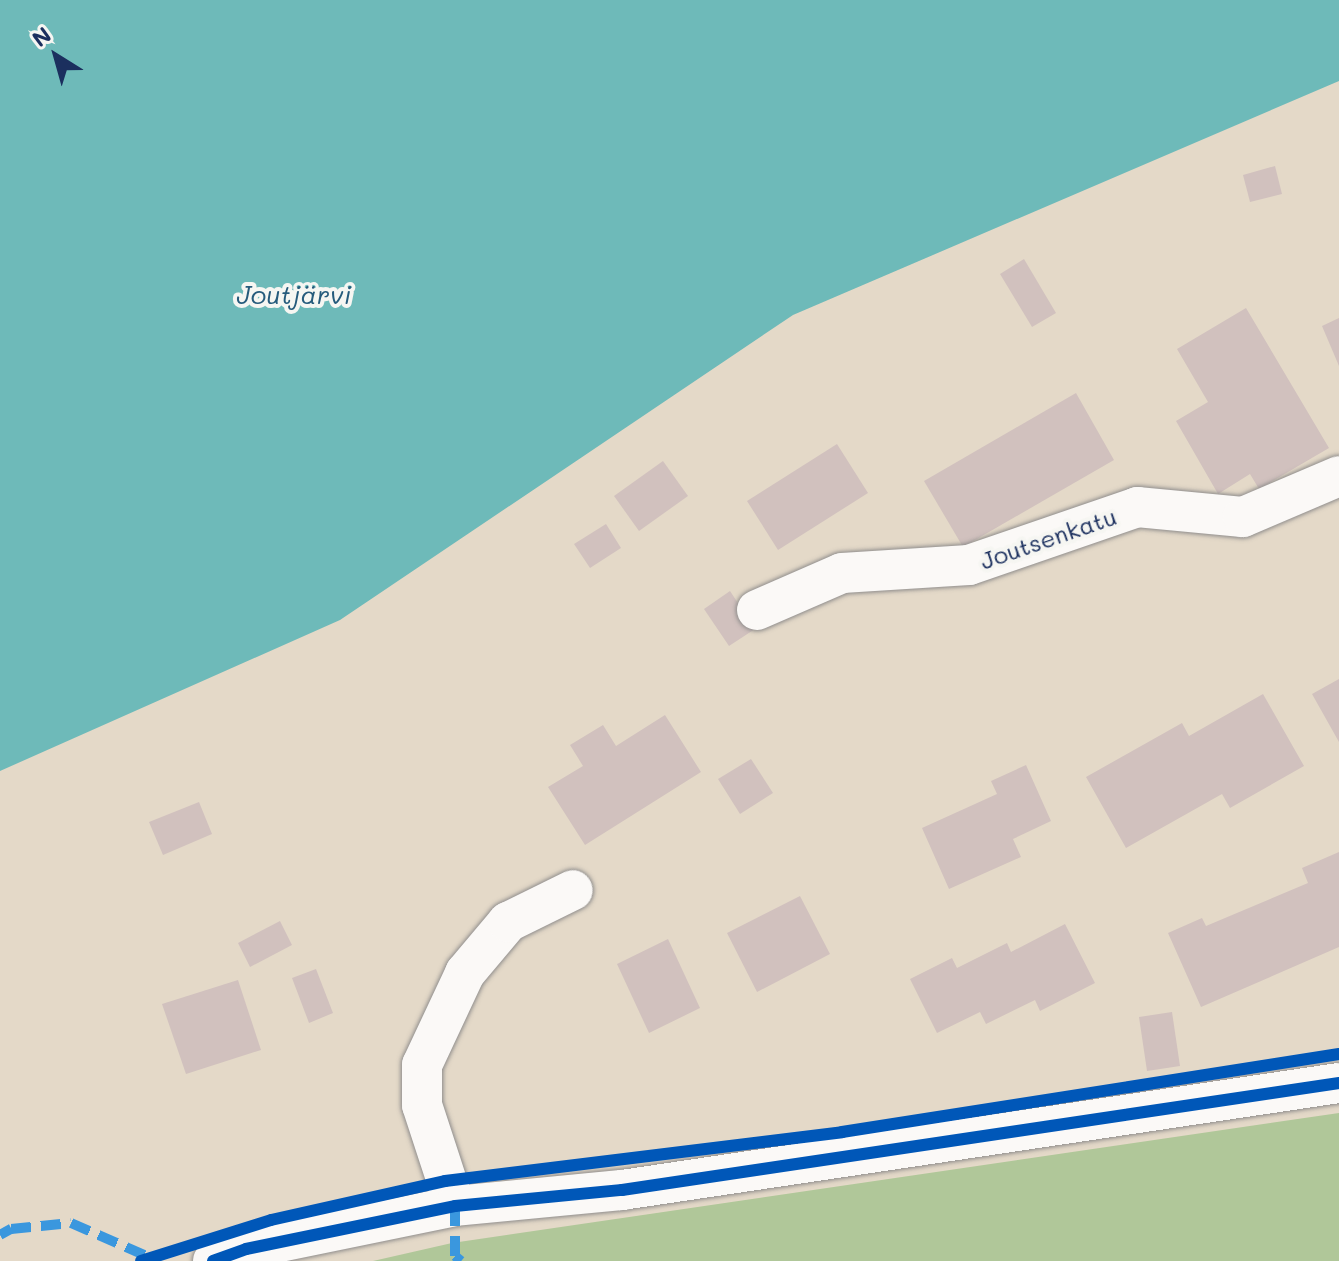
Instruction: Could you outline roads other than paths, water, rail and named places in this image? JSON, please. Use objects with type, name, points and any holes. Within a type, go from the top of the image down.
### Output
[{"type":"street","name":"Joutsenkatu","points":[[757,610],[842,573],[969,565],[1137,507],[1243,517],[1339,476]]},
{"type":"street","points":[[455,1206],[422,1105],[422,1065],[465,973],[508,922],[573,890]]},
{"type":"street","points":[[213,1261],[246,1249],[455,1206],[622,1190],[1339,1083]]},
{"type":"water","name":"Joutjärvi","points":[[0,0],[1339,0],[1339,81],[793,315],[340,620],[0,771]]}]
